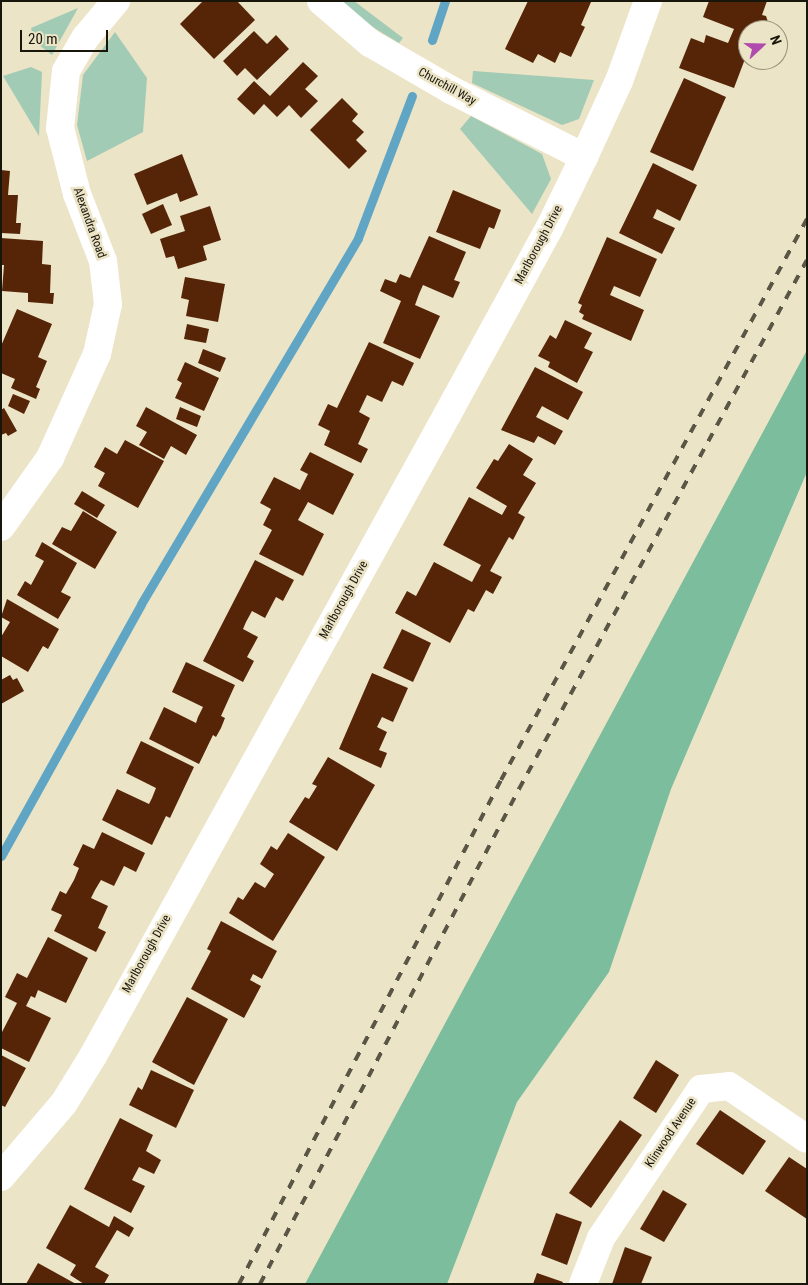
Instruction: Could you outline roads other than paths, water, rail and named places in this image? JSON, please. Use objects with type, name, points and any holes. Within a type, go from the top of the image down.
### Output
[{"type":"street","name":"Alexandra Road","points":[[1,527],[50,458],[99,346],[108,304],[103,261],[77,194],[60,128],[66,71],[86,37],[116,1]]},
{"type":"street","name":"Churchill Way","points":[[321,1],[370,43],[450,90],[584,157]]},
{"type":"street","name":"Marlborough Drive","points":[[1,1177],[64,1103],[93,1056],[544,238],[619,81],[648,1]]},
{"type":"street","name":"Klinwood Avenue","points":[[583,1284],[601,1238],[701,1089],[729,1086],[807,1139]]},
{"type":"waterway","points":[[432,40],[445,1]]},
{"type":"waterway","points":[[1,856],[141,604],[358,238],[412,96]]},
{"type":"railway","points":[[239,1284],[501,780],[807,219]]},
{"type":"railway","points":[[260,1284],[519,789],[807,260]]}]
